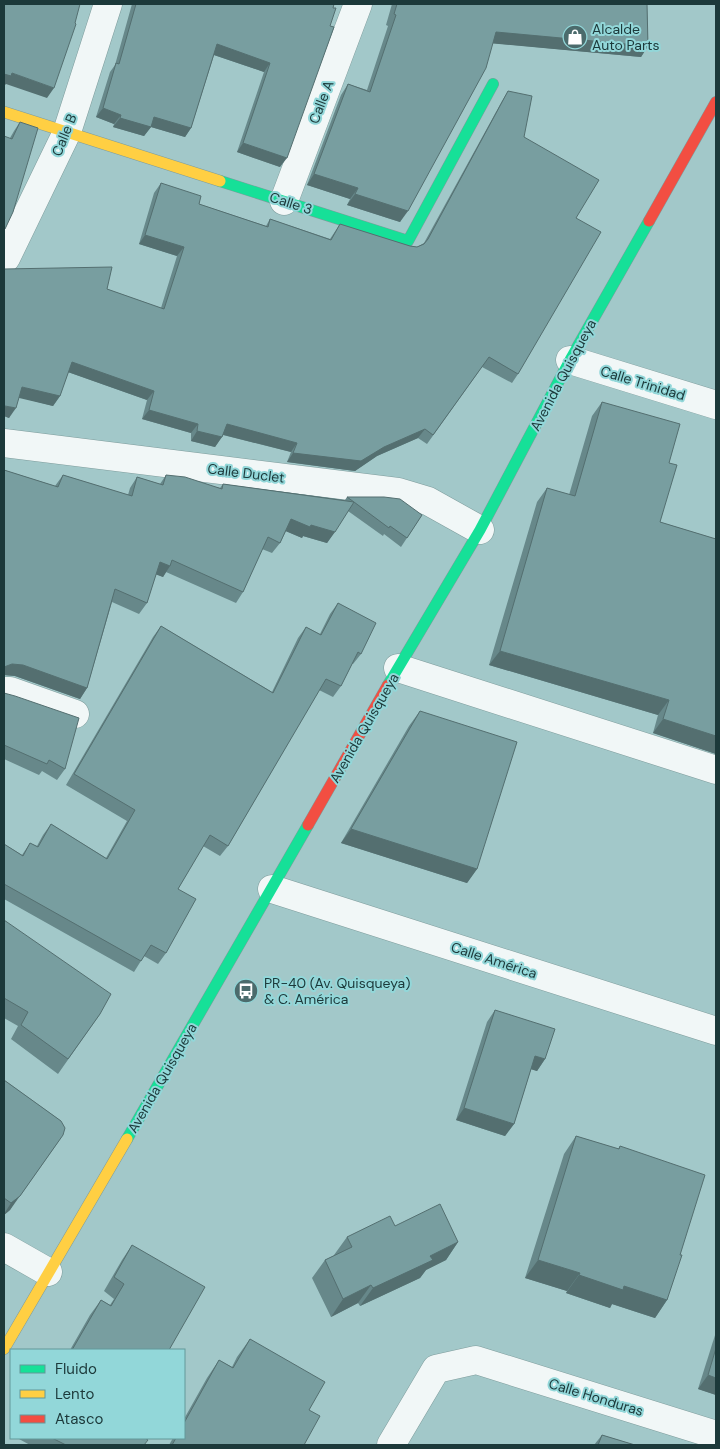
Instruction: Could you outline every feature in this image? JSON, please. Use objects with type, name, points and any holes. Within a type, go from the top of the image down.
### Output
[{"type":"street","name":"Calle B","points":[[4,258],[6,258],[67,132],[108,4]]},
{"type":"street","name":"Calle A","points":[[284,201],[358,4]]},
{"type":"street","name":"Calle 3","points":[[4,112],[408,241],[493,84]]},
{"type":"street","name":"Avenida Quisqueya","points":[[4,1349],[272,889],[398,668],[480,530],[570,360],[716,102]]},
{"type":"street","name":"Calle Trinidad","points":[[570,360],[716,405]]},
{"type":"street","name":"Calle Duclet","points":[[4,443],[398,492],[428,501],[480,530]]},
{"type":"street","points":[[398,668],[716,770]]},
{"type":"street","points":[[4,691],[75,714]]},
{"type":"street","name":"Calle América","points":[[272,889],[716,1031]]},
{"type":"street","points":[[4,1247],[48,1272]]},
{"type":"street","name":"Calle Honduras","points":[[390,1445],[436,1369],[476,1360],[709,1437]]},
{"type":"building","points":[[4,4],[80,4],[76,24],[54,88],[12,73],[11,76],[4,74]]},
{"type":"building","points":[[136,4],[334,4],[333,8],[336,8],[330,26],[334,27],[287,158],[243,143],[270,63],[217,44],[191,128],[154,117],[151,127],[120,118],[121,115],[103,108],[116,63],[119,64]]},
{"type":"building","points":[[397,4],[647,4],[648,46],[496,32],[486,68],[408,211],[355,194],[358,188],[314,174],[348,84],[370,92],[396,15],[394,14]]},
{"type":"building","points":[[508,91],[532,96],[524,137],[599,180],[576,218],[601,232],[518,374],[489,357],[433,435],[425,429],[384,447],[361,461],[293,453],[297,443],[227,424],[222,437],[197,431],[198,424],[149,410],[154,391],[72,362],[60,396],[22,387],[16,408],[5,406],[4,408],[4,269],[112,267],[107,289],[164,309],[184,247],[145,235],[161,183],[201,196],[199,204],[268,227],[270,219],[331,240],[340,224],[417,247],[424,244],[428,239]]},
{"type":"building","points":[[20,122],[38,128],[13,212],[5,229],[4,136],[12,139]]},
{"type":"building","points":[[602,402],[680,424],[669,463],[677,465],[660,522],[716,539],[716,736],[663,719],[669,700],[500,651],[547,488],[575,496]]},
{"type":"building","points":[[4,470],[58,487],[63,475],[132,496],[137,477],[163,485],[166,475],[185,477],[222,489],[223,484],[354,502],[335,532],[311,525],[310,527],[291,519],[280,543],[268,537],[243,592],[172,560],[170,566],[160,562],[147,603],[115,589],[87,688],[23,665],[12,664],[4,667]]},
{"type":"building","points":[[347,497],[400,499],[422,515],[407,538],[390,526],[389,528]]},
{"type":"building","points":[[338,603],[376,623],[361,654],[358,652],[341,686],[326,679],[228,846],[210,835],[178,889],[196,899],[166,953],[151,945],[141,961],[4,884],[4,844],[23,856],[30,843],[38,847],[51,824],[107,859],[135,810],[74,774],[161,626],[273,693],[306,627],[321,635]]},
{"type":"building","points":[[4,693],[79,718],[65,769],[49,760],[47,764],[4,745]]},
{"type":"building","points":[[420,711],[517,742],[477,869],[351,829]]},
{"type":"building","points":[[4,920],[111,994],[100,1014],[68,1059],[21,1025],[28,1012],[4,998]]},
{"type":"building","points":[[495,1010],[555,1029],[545,1059],[535,1056],[514,1124],[464,1108]]},
{"type":"building","points":[[4,1080],[61,1121],[65,1128],[63,1135],[20,1196],[11,1203],[4,1198]]},
{"type":"building","points":[[576,1136],[619,1149],[620,1146],[705,1175],[667,1300],[624,1286],[623,1290],[579,1275],[580,1273],[538,1260]]},
{"type":"building","points":[[440,1204],[458,1242],[430,1256],[433,1260],[373,1288],[371,1285],[343,1299],[325,1260],[352,1247],[347,1237],[390,1216],[395,1226]]},
{"type":"building","points":[[132,1245],[205,1287],[170,1349],[73,1349],[101,1300],[111,1306],[124,1284],[114,1277]]},
{"type":"building","points":[[250,1339],[325,1382],[309,1410],[320,1416],[304,1445],[172,1445],[175,1439],[185,1439],[185,1421],[219,1360],[233,1368]]},
{"type":"building","points":[[716,1348],[716,1378],[708,1375]]},
{"type":"building","points":[[602,1435],[635,1445],[598,1445]]},
{"type":"building","points":[[54,1439],[148,1440],[144,1445],[66,1445]]},
{"type":"traffic: fast","points":[[220,181],[408,241],[493,84]]},
{"type":"traffic: fast","points":[[388,685],[480,530],[570,360],[649,221]]},
{"type":"traffic: fast","points":[[127,1139],[308,825]]},
{"type":"traffic: slow","points":[[4,112],[220,181]]},
{"type":"traffic: slow","points":[[4,1349],[127,1139]]},
{"type":"traffic: jam","points":[[649,221],[716,102]]},
{"type":"traffic: jam","points":[[308,825],[388,685]]},
{"type":"place","name":"Alcalde Auto Parts","points":[[575,37]]},
{"type":"place","name":"PR-40 (Av. Quisqueya) & C. América","points":[[246,991]]}]
